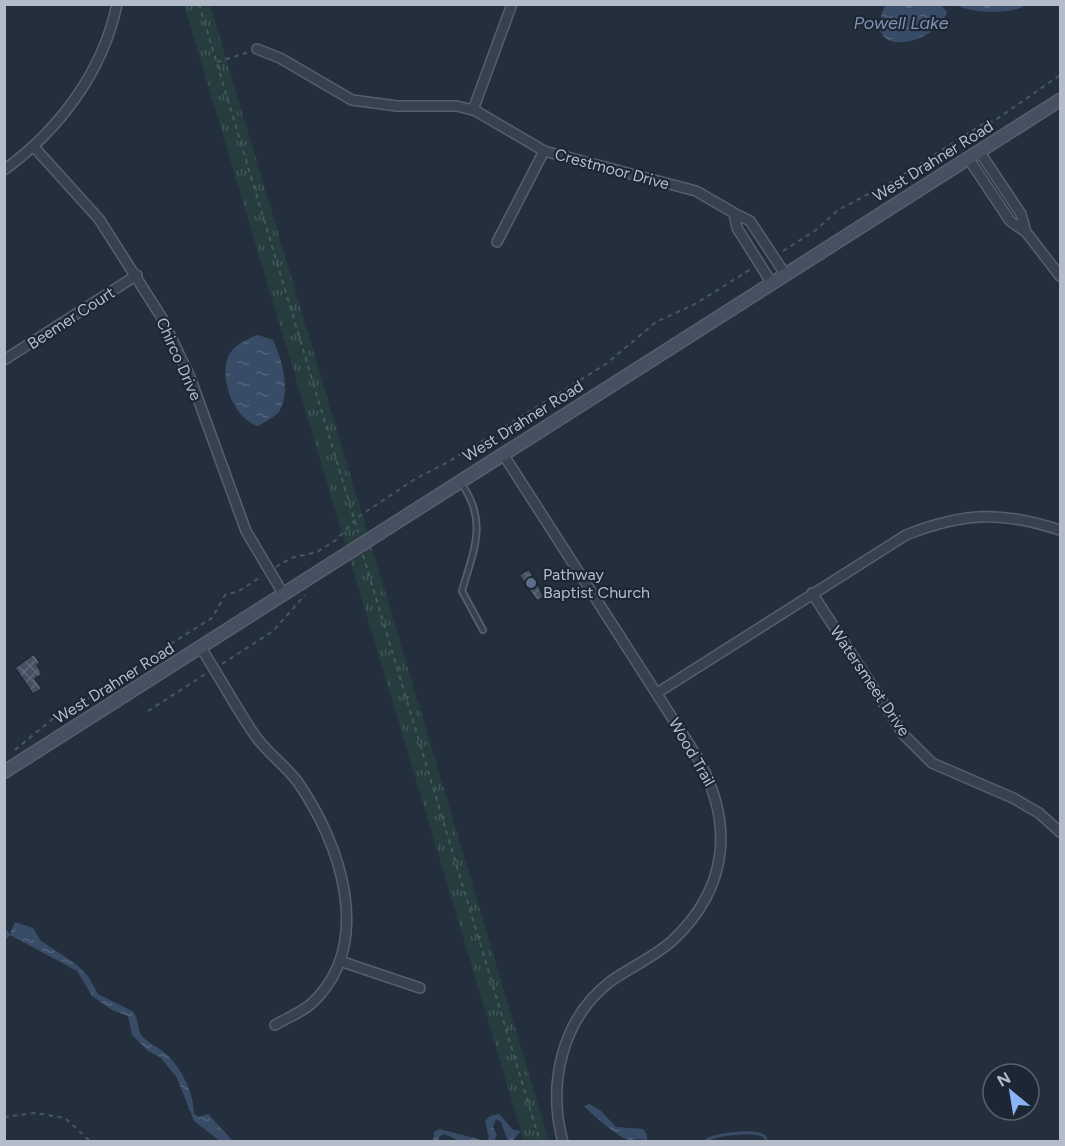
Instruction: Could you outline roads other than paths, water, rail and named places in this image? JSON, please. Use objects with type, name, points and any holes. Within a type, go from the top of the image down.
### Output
[{"type":"street","points":[[4,170],[34,147],[51,130],[78,95],[100,57],[112,27],[117,4]]},
{"type":"street","points":[[473,110],[512,4]]},
{"type":"street","name":"Crestmoor Drive","points":[[257,50],[280,58],[352,100],[380,105],[457,106],[473,110],[544,151],[696,191],[750,221],[784,274]]},
{"type":"street","name":"West Drahner Road","points":[[4,772],[1060,100]]},
{"type":"street","name":"Chirco Drive","points":[[34,147],[99,219],[137,275],[162,318],[190,377],[224,477],[246,531],[284,595]]},
{"type":"street","points":[[497,242],[544,151]]},
{"type":"street","points":[[974,155],[1021,214],[1026,232],[1060,276]]},
{"type":"street","points":[[734,213],[737,228],[771,282]]},
{"type":"street","name":"Beemer Court","points":[[4,360],[137,275]]},
{"type":"street","name":"Wood Trail","points":[[503,454],[702,765],[716,795],[722,844],[708,897],[673,940],[597,992],[575,1021],[561,1053],[556,1092],[563,1142]]},
{"type":"street","points":[[657,693],[906,535],[942,521],[988,516],[1027,519],[1060,530]]},
{"type":"street","name":"Watersmeet Drive","points":[[812,593],[904,735],[932,762],[1013,798],[1039,813],[1060,832]]},
{"type":"street","points":[[201,648],[255,735],[297,782],[339,864],[346,900],[346,930],[340,961],[327,985],[310,1004],[276,1024]]},
{"type":"street","points":[[340,961],[420,988]]},
{"type":"lane","points":[[459,481],[467,492],[476,516],[478,540],[462,591],[483,630]]},
{"type":"water","name":"Powell Lake","points":[[886,4],[941,5],[947,12],[941,24],[930,33],[902,42],[890,41],[882,34],[880,22]]},
{"type":"water","name":"Powell Lake","points":[[957,5],[1025,5],[1012,10],[992,12],[971,10]]},
{"type":"water","points":[[258,335],[273,340],[280,357],[285,387],[278,413],[258,426],[242,416],[231,398],[227,388],[226,367],[233,349]]},
{"type":"water","points":[[15,922],[33,928],[41,941],[76,964],[88,976],[98,994],[132,1011],[142,1036],[165,1053],[181,1073],[192,1098],[194,1114],[199,1117],[208,1114],[233,1141],[220,1141],[194,1121],[177,1078],[161,1058],[148,1051],[132,1035],[128,1016],[112,1010],[92,996],[77,971],[10,935],[5,940],[5,928],[10,934]]},
{"type":"water","points":[[589,1104],[600,1110],[616,1127],[643,1129],[647,1135],[647,1141],[621,1137],[584,1106]]},
{"type":"water","points":[[499,1114],[513,1130],[521,1131],[512,1141],[508,1141],[501,1122],[496,1119],[493,1127],[497,1135],[494,1141],[486,1141],[489,1138],[485,1121],[490,1116]]},
{"type":"water","points":[[439,1129],[486,1141],[460,1141],[444,1134],[439,1137],[439,1141],[433,1141],[434,1132]]},
{"type":"waterway","points":[[704,1142],[716,1137],[744,1133],[760,1135],[765,1137],[767,1142]]},
{"type":"place","name":"Pathway Baptist Church","points":[[531,583]]}]
